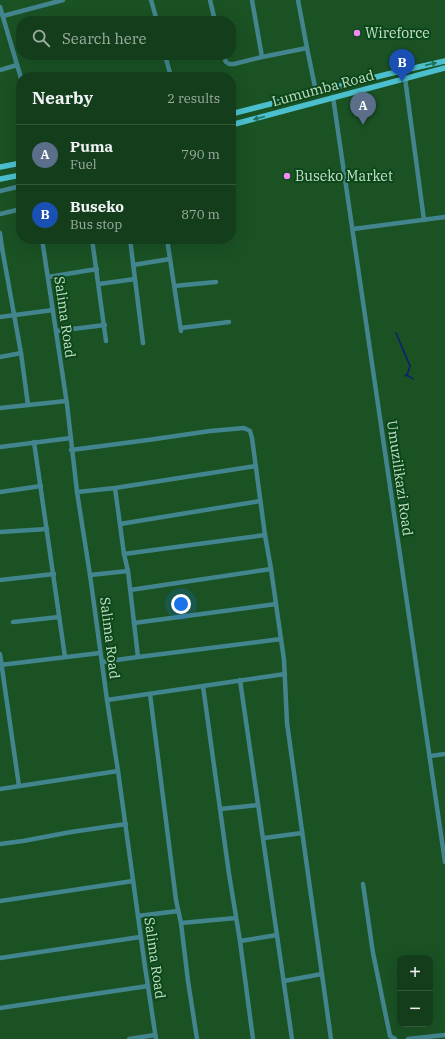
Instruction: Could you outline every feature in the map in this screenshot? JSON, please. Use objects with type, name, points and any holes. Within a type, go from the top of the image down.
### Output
[{"type":"main road","name":"Lumumba Road","points":[[236,113],[445,61]]},
{"type":"main road","name":"Lumumba Road","points":[[236,124],[445,68]]},
{"type":"main road","points":[[0,167],[16,164]]},
{"type":"main road","points":[[0,178],[16,176]]},
{"type":"street","points":[[3,16],[63,0]]},
{"type":"street","points":[[151,0],[156,16]]},
{"type":"street","points":[[210,0],[214,16]]},
{"type":"street","points":[[252,0],[262,57]]},
{"type":"street","points":[[298,0],[316,92]]},
{"type":"street","points":[[0,7],[19,72]]},
{"type":"street","points":[[225,60],[229,64],[234,64],[307,48]]},
{"type":"street","points":[[166,60],[170,72]]},
{"type":"street","points":[[0,70],[17,65]]},
{"type":"street","points":[[405,78],[424,220]]},
{"type":"street","name":"Umuzilikazi Road","points":[[333,97],[445,862]]},
{"type":"street","points":[[0,191],[16,187]]},
{"type":"street","points":[[0,214],[16,210]]},
{"type":"street","points":[[352,229],[445,216]]},
{"type":"street","points":[[0,234],[1,248],[21,354],[28,405]]},
{"type":"street","name":"Salima Road","points":[[43,244],[155,1037]]},
{"type":"street","points":[[93,244],[106,341]]},
{"type":"street","points":[[131,244],[143,343]]},
{"type":"street","points":[[168,244],[181,330],[229,322]]},
{"type":"street","points":[[133,265],[170,258]]},
{"type":"street","points":[[48,277],[97,269]]},
{"type":"street","points":[[99,284],[135,279]]},
{"type":"street","points":[[174,286],[216,282]]},
{"type":"street","points":[[0,317],[53,310]]},
{"type":"street","points":[[56,332],[105,325]]},
{"type":"street","points":[[0,357],[21,354]]},
{"type":"street","points":[[0,408],[66,401]]},
{"type":"street","points":[[72,450],[210,431],[244,428],[250,431],[281,639],[285,674],[287,723],[331,1039]]},
{"type":"street","points":[[0,447],[71,438]]},
{"type":"street","points":[[34,442],[65,657]]},
{"type":"street","points":[[77,492],[115,488],[256,466]]},
{"type":"street","points":[[0,492],[41,486]]},
{"type":"street","points":[[115,488],[124,554],[128,571],[138,656]]},
{"type":"street","points":[[120,524],[260,501]]},
{"type":"street","points":[[0,532],[47,529]]},
{"type":"street","points":[[124,554],[265,535]]},
{"type":"street","points":[[130,590],[271,569]]},
{"type":"street","points":[[90,575],[128,571]]},
{"type":"street","points":[[0,580],[54,574]]},
{"type":"street","points":[[134,623],[276,604]]},
{"type":"street","points":[[13,622],[59,617]]},
{"type":"street","points":[[102,662],[138,656],[281,639]]},
{"type":"street","points":[[1,664],[100,652]]},
{"type":"street","points":[[0,654],[20,786]]},
{"type":"street","points":[[107,700],[285,674]]},
{"type":"street","points":[[240,680],[292,1039]]},
{"type":"street","points":[[203,686],[253,1039]]},
{"type":"street","points":[[150,694],[178,911],[181,923],[197,1039]]},
{"type":"street","points":[[430,756],[445,754]]},
{"type":"street","points":[[0,789],[118,771]]},
{"type":"street","points":[[220,809],[258,805]]},
{"type":"street","points":[[0,844],[126,824]]},
{"type":"street","points":[[264,838],[302,833]]},
{"type":"street","points":[[0,901],[133,881]]},
{"type":"street","points":[[363,884],[372,953],[390,1036],[395,1039]]},
{"type":"street","points":[[138,916],[178,911]]},
{"type":"street","points":[[181,923],[236,918]]},
{"type":"street","points":[[240,940],[277,935]]},
{"type":"street","points":[[0,958],[140,937]]},
{"type":"street","points":[[284,981],[322,974]]},
{"type":"street","points":[[0,1008],[148,986]]},
{"type":"street","points":[[408,1039],[445,1035]]},
{"type":"street","points":[[129,1039],[155,1037]]},
{"type":"waterway","points":[[396,333],[410,366],[407,375],[405,376]]},
{"type":"waterway","points":[[407,375],[413,379]]},
{"type":"place","name":"Wireforce","points":[[357,33]]},
{"type":"place","name":"Buseko","points":[[402,82]]},
{"type":"place","name":"Puma","points":[[363,125]]},
{"type":"place","name":"Buseko Market","points":[[287,176]]}]
